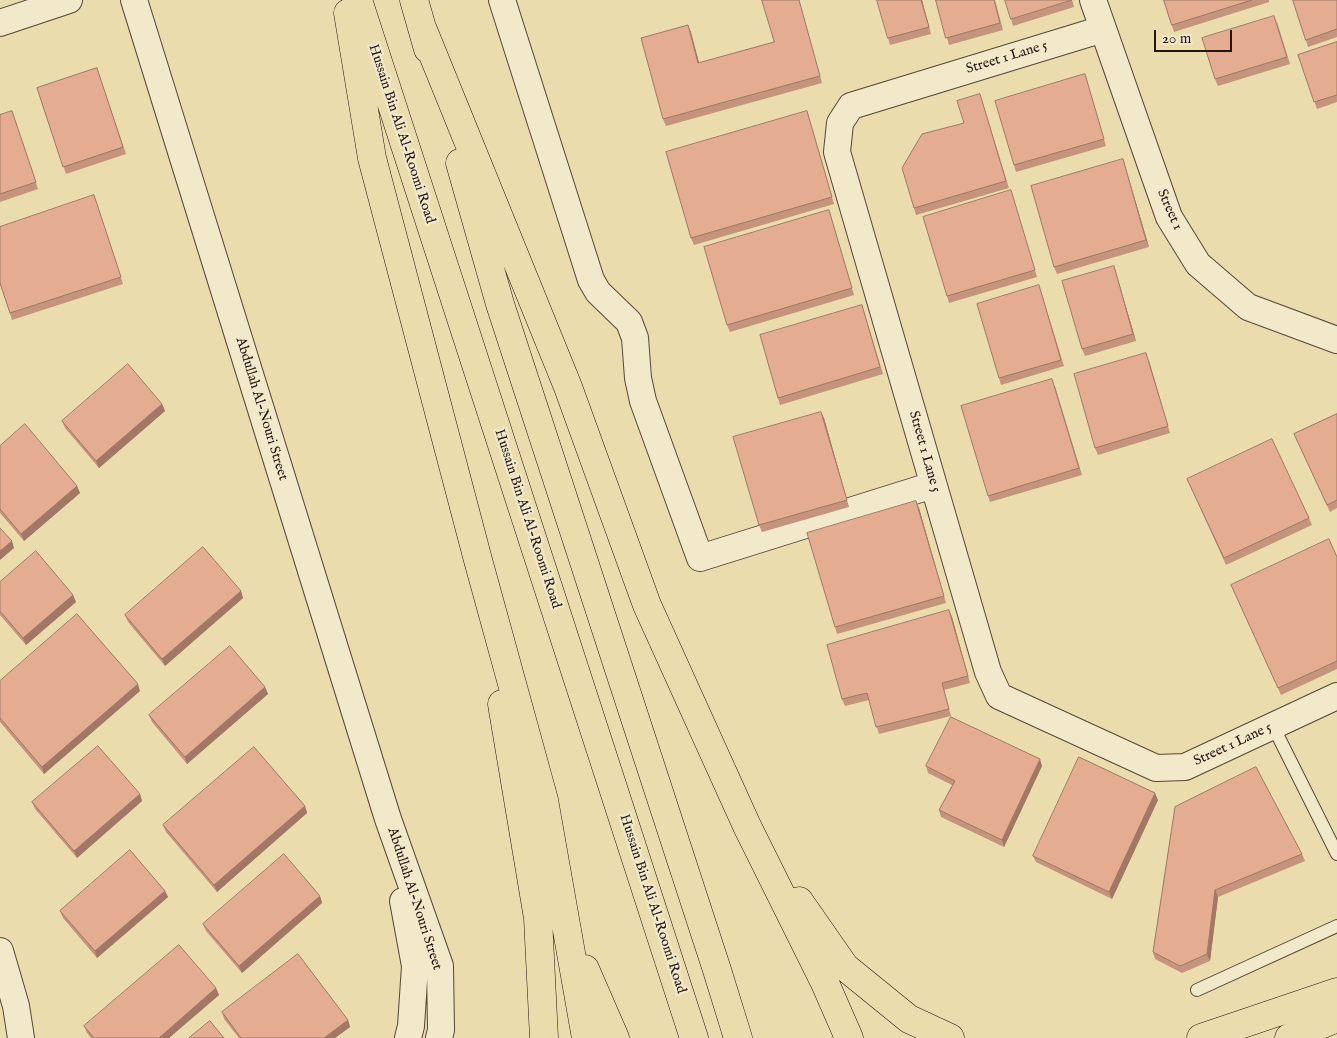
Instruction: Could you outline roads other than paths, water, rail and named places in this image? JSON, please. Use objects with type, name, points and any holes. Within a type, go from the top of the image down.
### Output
[{"type":"highway","points":[[346,0],[372,158],[478,560],[544,800],[586,1038]]},
{"type":"highway","name":"Hussain Bin Ali Al-Roomi Road","points":[[358,0],[694,1038]]},
{"type":"highway","points":[[414,0],[500,304],[738,1038]]},
{"type":"highway","points":[[423,30],[568,387],[647,605],[747,826],[825,983],[849,1038]]},
{"type":"highway","points":[[478,560],[538,918],[544,1038]]},
{"type":"highway","points":[[747,826],[845,967],[909,1019],[950,1038]]},
{"type":"highway","points":[[568,928],[615,1038]]},
{"type":"highway","points":[[825,983],[829,1038]]},
{"type":"highway","points":[[1201,1038],[1337,992]]},
{"type":"highway","points":[[1289,1038],[1337,1018]]},
{"type":"street","points":[[0,22],[70,0]]},
{"type":"street","name":"Abdullah Al-Nouri Street","points":[[134,0],[388,819],[440,966],[441,1030],[439,1038]]},
{"type":"street","points":[[502,0],[591,280],[598,292],[629,322],[635,338],[638,378],[644,401],[700,558],[933,484]]},
{"type":"street","name":"Street 1","points":[[1094,0],[1169,217],[1198,264],[1248,307],[1337,340]]},
{"type":"street","name":"Street 1 Lane 5","points":[[1103,29],[851,106],[840,123],[837,152],[988,672],[999,696],[1156,768],[1184,767],[1337,696]]},
{"type":"street","name":"Abdullah Al-Nouri Street","points":[[388,819],[415,966],[411,1026],[408,1038]]},
{"type":"street","points":[[0,951],[16,1006],[20,1038]]},
{"type":"lane","points":[[1273,726],[1337,854]]},
{"type":"lane","points":[[1197,990],[1337,926]]}]
